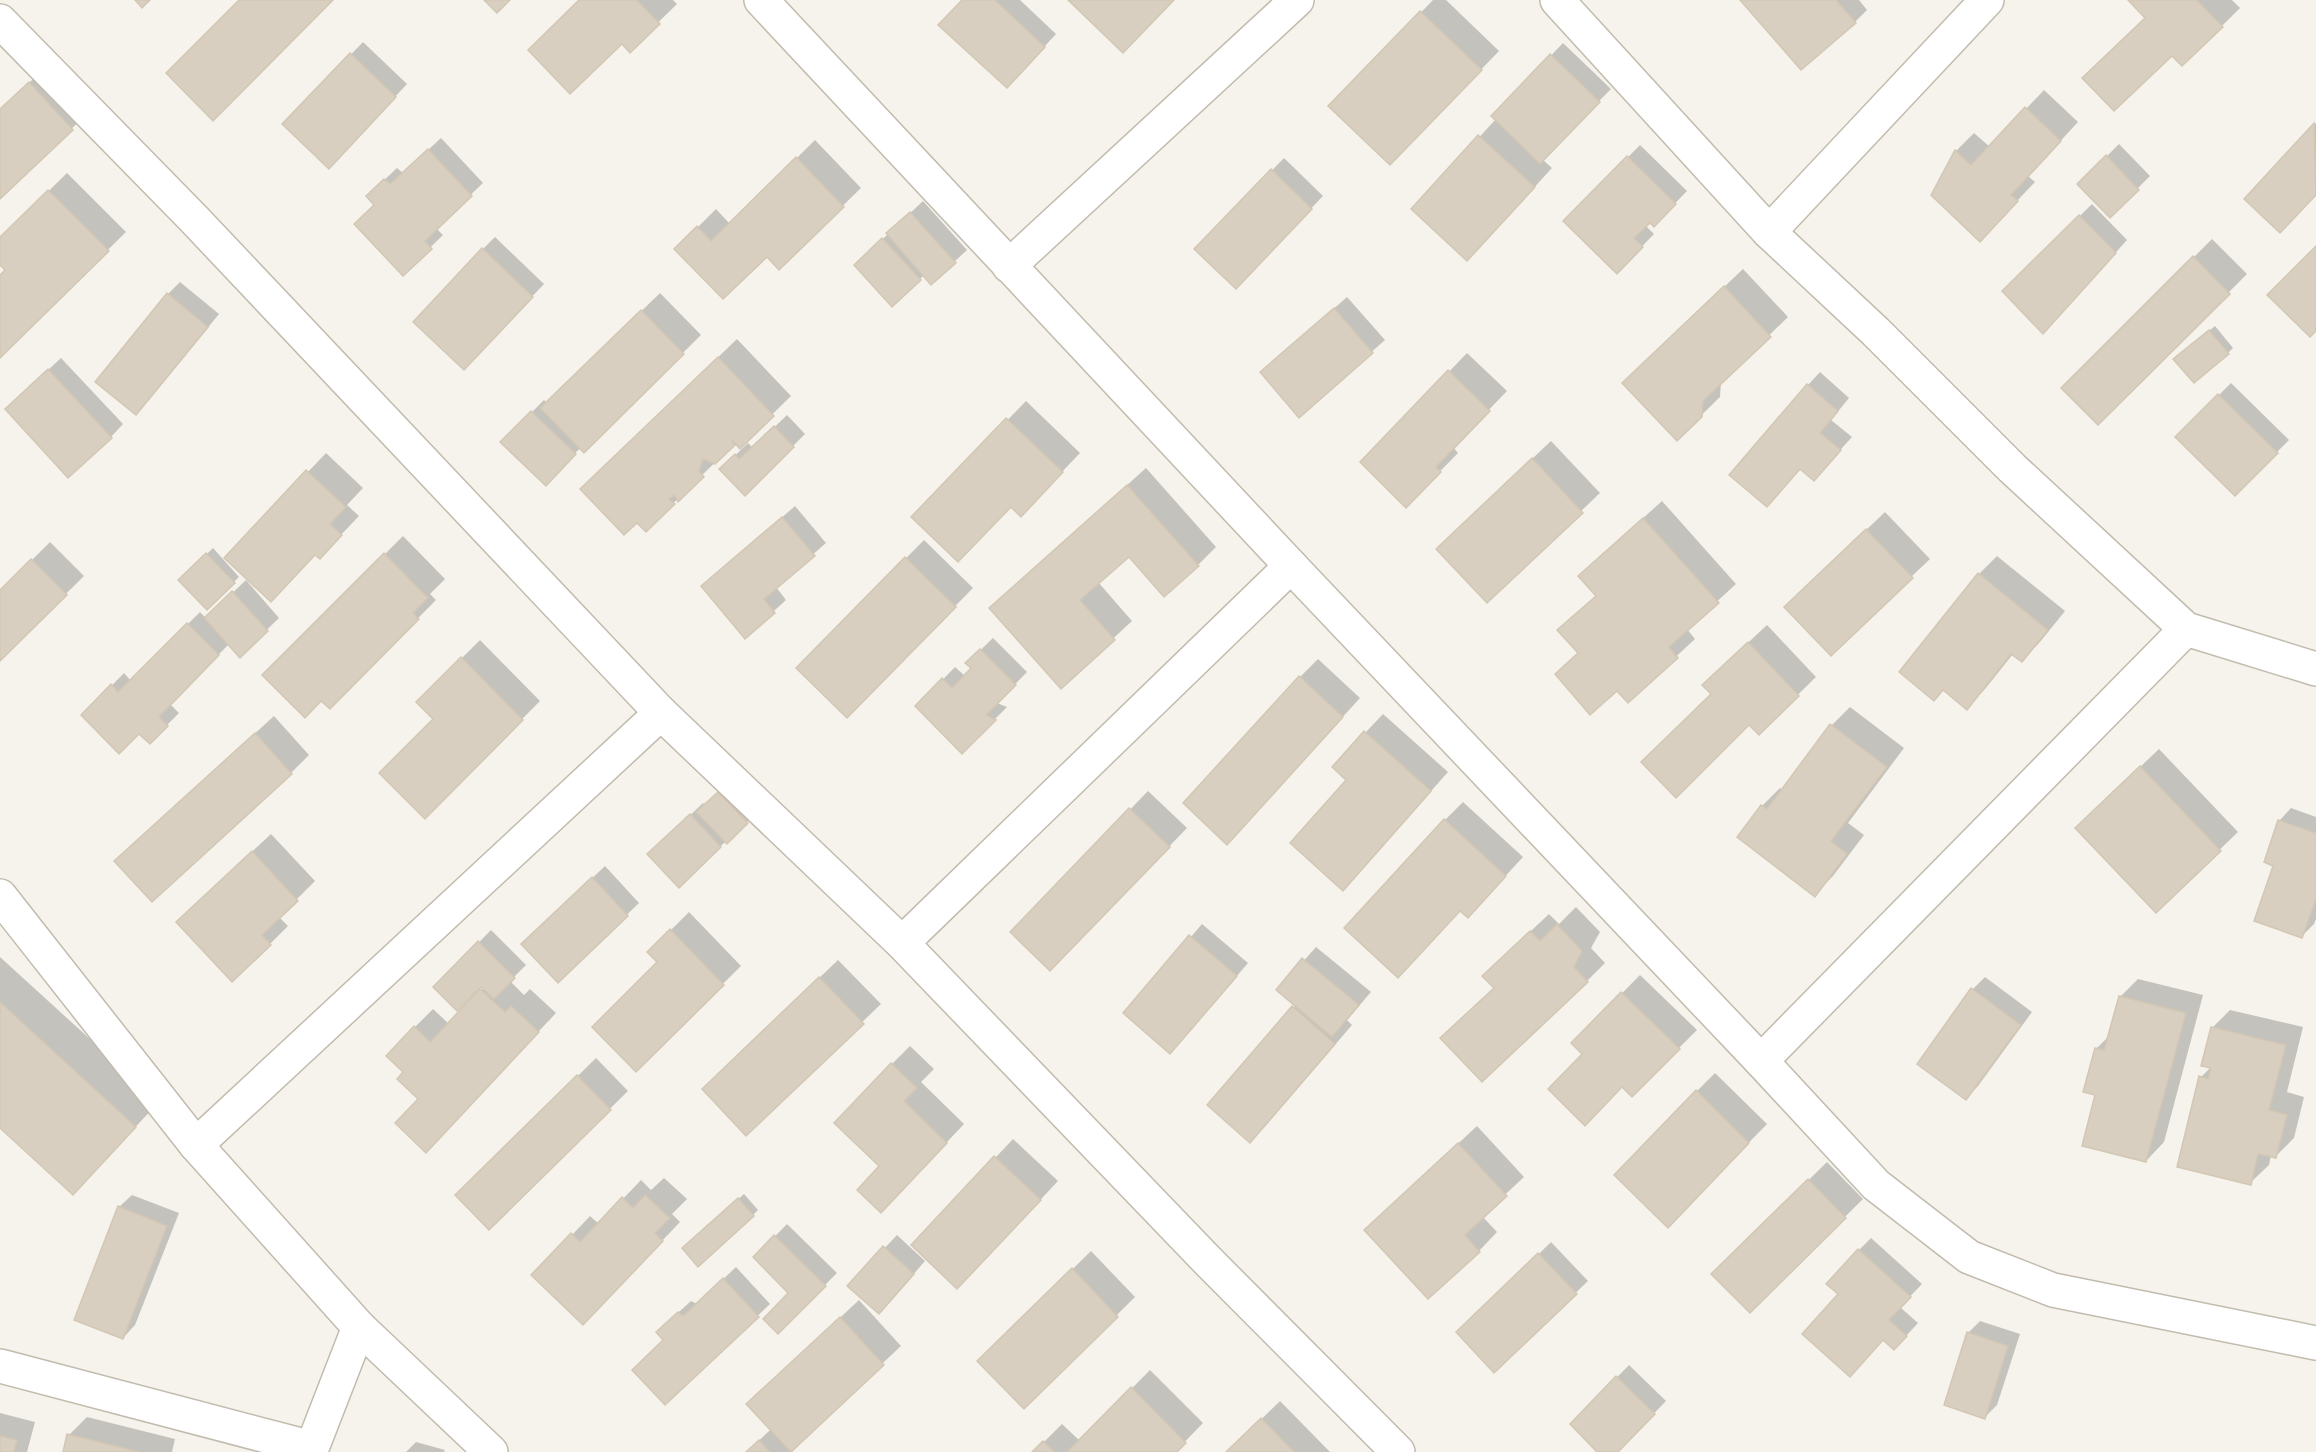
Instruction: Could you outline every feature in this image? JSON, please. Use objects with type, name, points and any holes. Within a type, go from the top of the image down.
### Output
[{"type":"street","points":[[761,0],[1291,566],[1876,1185],[1969,1257],[2053,1290],[2316,1343]]},
{"type":"street","points":[[1009,266],[1297,0]]},
{"type":"street","points":[[1557,0],[1769,232],[1876,332],[2012,468],[2186,629],[2316,669]]},
{"type":"street","points":[[1769,232],[1987,0]]},
{"type":"street","points":[[0,21],[194,219],[661,713],[902,943],[1199,1252],[1398,1452]]},
{"type":"street","points":[[902,943],[1291,566]]},
{"type":"street","points":[[1761,1061],[2186,629]]},
{"type":"street","points":[[196,1145],[661,713]]},
{"type":"street","points":[[0,896],[196,1145],[359,1327],[491,1452]]},
{"type":"street","points":[[0,1366],[312,1450],[359,1327]]},
{"type":"building","points":[[135,0],[150,0],[142,8]]},
{"type":"building","points":[[239,0],[333,0],[213,121],[166,73]]},
{"type":"building","points":[[484,0],[510,0],[497,13]]},
{"type":"building","points":[[579,0],[637,0],[660,24],[630,53],[622,44],[570,94],[528,50]]},
{"type":"building","points":[[962,0],[995,0],[1045,47],[1007,88],[938,25]]},
{"type":"building","points":[[1068,0],[1174,0],[1123,53]]},
{"type":"building","points":[[1740,0],[1836,0],[1856,23],[1801,70]]},
{"type":"building","points":[[2128,0],[2197,0],[2223,27],[2182,66],[2172,56],[2114,111],[2082,78],[2145,18]]},
{"type":"building","points":[[1420,11],[1482,70],[1390,165],[1328,106]]},
{"type":"building","points":[[350,53],[396,97],[329,169],[282,124]]},
{"type":"building","points":[[1550,54],[1600,102],[1540,164],[1491,116]]},
{"type":"building","points":[[29,82],[73,130],[0,199],[0,109]]},
{"type":"building","points":[[2025,107],[2061,141],[2011,195],[2018,201],[1980,242],[1931,195],[1955,150],[1971,165]]},
{"type":"building","points":[[2314,123],[2316,195],[2280,233],[2244,199]]},
{"type":"building","points":[[1478,135],[1535,187],[1467,261],[1411,209]]},
{"type":"building","points":[[428,149],[472,196],[425,241],[432,249],[403,276],[354,224],[374,205],[366,196],[384,179],[390,184]]},
{"type":"building","points":[[2106,155],[2139,190],[2110,218],[2077,184]]},
{"type":"building","points":[[1627,156],[1676,204],[1654,227],[1650,223],[1634,238],[1643,247],[1617,274],[1563,221]]},
{"type":"building","points":[[796,157],[844,207],[779,270],[767,257],[723,299],[674,249],[697,226],[711,241]]},
{"type":"building","points":[[1271,169],[1312,209],[1236,289],[1194,249]]},
{"type":"building","points":[[48,190],[109,251],[0,358],[0,275],[5,270],[0,265],[0,237]]},
{"type":"building","points":[[910,212],[956,263],[931,285],[886,233]]},
{"type":"building","points":[[2079,215],[2116,253],[2043,334],[2002,291]]},
{"type":"building","points":[[882,238],[921,280],[892,307],[854,265]]},
{"type":"building","points":[[2316,246],[2316,331],[2310,337],[2267,295]]},
{"type":"building","points":[[482,248],[533,297],[464,370],[413,322]]},
{"type":"building","points":[[2193,256],[2230,294],[2098,425],[2061,388]]},
{"type":"building","points":[[1724,286],[1771,337],[1703,401],[1702,417],[1677,441],[1622,383]]},
{"type":"building","points":[[167,293],[208,327],[136,415],[95,382]]},
{"type":"building","points":[[1334,308],[1373,353],[1299,418],[1260,372]]},
{"type":"building","points":[[641,310],[684,354],[584,453],[540,408]]},
{"type":"building","points":[[2209,330],[2229,354],[2194,383],[2173,359]]},
{"type":"building","points":[[718,357],[774,416],[740,449],[732,440],[735,445],[715,464],[703,459],[699,471],[704,477],[678,502],[675,495],[669,499],[675,504],[646,532],[637,523],[624,535],[580,489]]},
{"type":"building","points":[[48,369],[112,438],[68,478],[5,409]]},
{"type":"building","points":[[1448,370],[1490,411],[1436,467],[1441,472],[1406,508],[1360,462]]},
{"type":"building","points":[[1807,384],[1838,411],[1820,433],[1841,450],[1814,481],[1800,469],[1767,507],[1729,475]]},
{"type":"building","points":[[2218,394],[2278,453],[2235,496],[2175,437]]},
{"type":"building","points":[[531,411],[576,454],[546,486],[500,442]]},
{"type":"building","points":[[1006,418],[1063,472],[1021,517],[1011,507],[958,562],[911,517]]},
{"type":"building","points":[[774,426],[794,447],[745,496],[719,469],[735,454],[739,459]]},
{"type":"building","points":[[1532,458],[1583,513],[1487,603],[1436,549]]},
{"type":"building","points":[[306,470],[346,507],[330,524],[342,535],[320,559],[315,555],[271,602],[224,558]]},
{"type":"building","points":[[1127,485],[1199,566],[1164,597],[1129,557],[1080,600],[1115,640],[1061,689],[989,608]]},
{"type":"building","points":[[782,517],[815,556],[764,599],[775,613],[745,639],[701,586]]},
{"type":"building","points":[[1643,518],[1719,603],[1669,647],[1678,658],[1628,703],[1617,691],[1590,715],[1555,674],[1578,653],[1557,630],[1596,596],[1578,576]]},
{"type":"building","points":[[1866,529],[1913,578],[1831,656],[1784,607]]},
{"type":"building","points":[[206,553],[235,583],[207,610],[178,580]]},
{"type":"building","points":[[384,553],[428,598],[413,613],[419,619],[330,709],[321,701],[305,718],[262,675]]},
{"type":"building","points":[[905,557],[956,607],[847,718],[796,668]]},
{"type":"building","points":[[31,559],[67,595],[0,661],[0,590]]},
{"type":"building","points":[[1978,573],[2048,630],[2022,662],[2011,654],[1967,710],[1943,690],[1934,701],[1899,672]]},
{"type":"building","points":[[232,591],[268,631],[240,658],[204,618]]},
{"type":"building","points":[[187,623],[219,655],[159,717],[168,726],[150,744],[139,734],[119,754],[81,715],[111,684],[118,692]]},
{"type":"building","points":[[1748,642],[1799,696],[1759,735],[1749,725],[1676,798],[1641,762],[1711,694],[1702,685]]},
{"type":"building","points":[[980,649],[1016,685],[986,715],[996,720],[962,754],[915,706],[942,678],[952,688],[971,668],[965,663]]},
{"type":"building","points":[[461,657],[523,720],[425,819],[379,773],[433,719],[416,702]]},
{"type":"building","points":[[1299,676],[1343,717],[1227,845],[1183,803]]},
{"type":"building","points":[[1830,724],[1887,767],[1831,841],[1847,854],[1815,897],[1737,837],[1761,805],[1767,809]]},
{"type":"building","points":[[1364,731],[1431,791],[1343,891],[1290,843],[1346,780],[1332,767]]},
{"type":"building","points":[[255,733],[292,774],[152,902],[114,861]]},
{"type":"building","points":[[2140,766],[2221,851],[2156,913],[2075,828]]},
{"type":"building","points":[[718,792],[748,823],[727,844],[696,812]]},
{"type":"building","points":[[1129,808],[1170,847],[1050,971],[1010,932]]},
{"type":"building","points":[[690,814],[721,847],[679,888],[647,854]]},
{"type":"building","points":[[1444,819],[1506,876],[1468,918],[1460,911],[1398,978],[1344,928]]},
{"type":"building","points":[[2278,820],[2316,833],[2316,899],[2302,938],[2254,921],[2273,866],[2264,862]]},
{"type":"building","points":[[252,851],[298,901],[262,935],[271,945],[232,982],[176,922]]},
{"type":"building","points":[[592,877],[628,916],[558,983],[521,944]]},
{"type":"building","points":[[1557,924],[1582,951],[1574,967],[1588,982],[1482,1082],[1440,1038],[1494,988],[1482,976],[1530,931],[1540,941]]},
{"type":"building","points":[[670,929],[724,985],[636,1072],[592,1027],[657,962],[647,952]]},
{"type":"building","points":[[1189,935],[1237,976],[1170,1054],[1123,1013]]},
{"type":"building","points":[[478,941],[515,978],[494,999],[481,987],[457,1011],[433,987]]},
{"type":"building","points":[[1302,958],[1359,1005],[1332,1037],[1276,990]]},
{"type":"building","points":[[819,977],[864,1024],[746,1136],[702,1089]]},
{"type":"building","points":[[1971,988],[2021,1025],[1966,1100],[1917,1064]]},
{"type":"building","points":[[480,989],[505,1012],[511,1006],[539,1032],[426,1153],[395,1123],[418,1099],[397,1079],[403,1072],[386,1056],[414,1026],[430,1042]]},
{"type":"building","points":[[1621,992],[1680,1049],[1632,1097],[1622,1087],[1585,1126],[1548,1089],[1582,1054],[1571,1043]]},
{"type":"building","points":[[2119,996],[2186,1013],[2146,1162],[2082,1146],[2095,1095],[2083,1092],[2095,1048],[2104,1050]]},
{"type":"building","points":[[0,1002],[136,1127],[73,1195],[0,1128]]},
{"type":"building","points":[[1292,1006],[1335,1044],[1250,1143],[1207,1105]]},
{"type":"building","points":[[2211,1027],[2286,1045],[2269,1110],[2287,1115],[2276,1158],[2258,1154],[2251,1185],[2177,1167],[2199,1076],[2208,1079],[2211,1068],[2201,1066]]},
{"type":"building","points":[[891,1063],[917,1088],[904,1101],[947,1143],[881,1213],[857,1190],[879,1166],[834,1123]]},
{"type":"building","points":[[577,1075],[611,1110],[489,1230],[455,1195]]},
{"type":"building","points":[[1696,1090],[1749,1143],[1668,1228],[1614,1175]]},
{"type":"building","points":[[1458,1143],[1507,1196],[1465,1235],[1480,1252],[1428,1299],[1364,1230]]},
{"type":"building","points":[[994,1156],[1041,1200],[957,1289],[911,1245]]},
{"type":"building","points":[[1808,1179],[1846,1218],[1750,1313],[1711,1274]]},
{"type":"building","points":[[645,1195],[670,1218],[655,1233],[663,1241],[583,1325],[531,1275],[571,1233],[580,1242],[622,1197],[633,1208]]},
{"type":"building","points":[[738,1198],[754,1216],[698,1267],[682,1248]]},
{"type":"building","points":[[118,1206],[167,1226],[123,1339],[74,1320]]},
{"type":"building","points":[[774,1235],[826,1286],[778,1334],[763,1319],[788,1293],[753,1257]]},
{"type":"building","points":[[883,1246],[914,1274],[879,1314],[847,1286]]},
{"type":"building","points":[[1858,1249],[1911,1297],[1889,1320],[1907,1336],[1894,1350],[1883,1340],[1850,1377],[1802,1334],[1838,1294],[1826,1284]]},
{"type":"building","points":[[1538,1253],[1577,1294],[1494,1373],[1456,1332]]},
{"type":"building","points":[[1072,1268],[1118,1317],[1024,1409],[977,1361]]},
{"type":"building","points":[[723,1278],[759,1317],[665,1405],[632,1370],[663,1340],[656,1332],[678,1312],[683,1316]]},
{"type":"building","points":[[840,1317],[884,1365],[791,1452],[746,1404]]},
{"type":"building","points":[[1967,1332],[2008,1346],[1985,1419],[1944,1405]]},
{"type":"building","points":[[1616,1376],[1655,1414],[1618,1452],[1597,1452],[1570,1424]]},
{"type":"building","points":[[1131,1387],[1186,1443],[1177,1452],[1067,1452]]},
{"type":"building","points":[[1261,1418],[1294,1452],[1226,1452]]},
{"type":"building","points":[[67,1434],[139,1452],[63,1452]]},
{"type":"building","points":[[0,1436],[17,1440],[14,1452],[0,1452]]},
{"type":"building","points":[[759,1440],[770,1452],[746,1452]]},
{"type":"building","points":[[1043,1441],[1054,1452],[1032,1452]]}]
